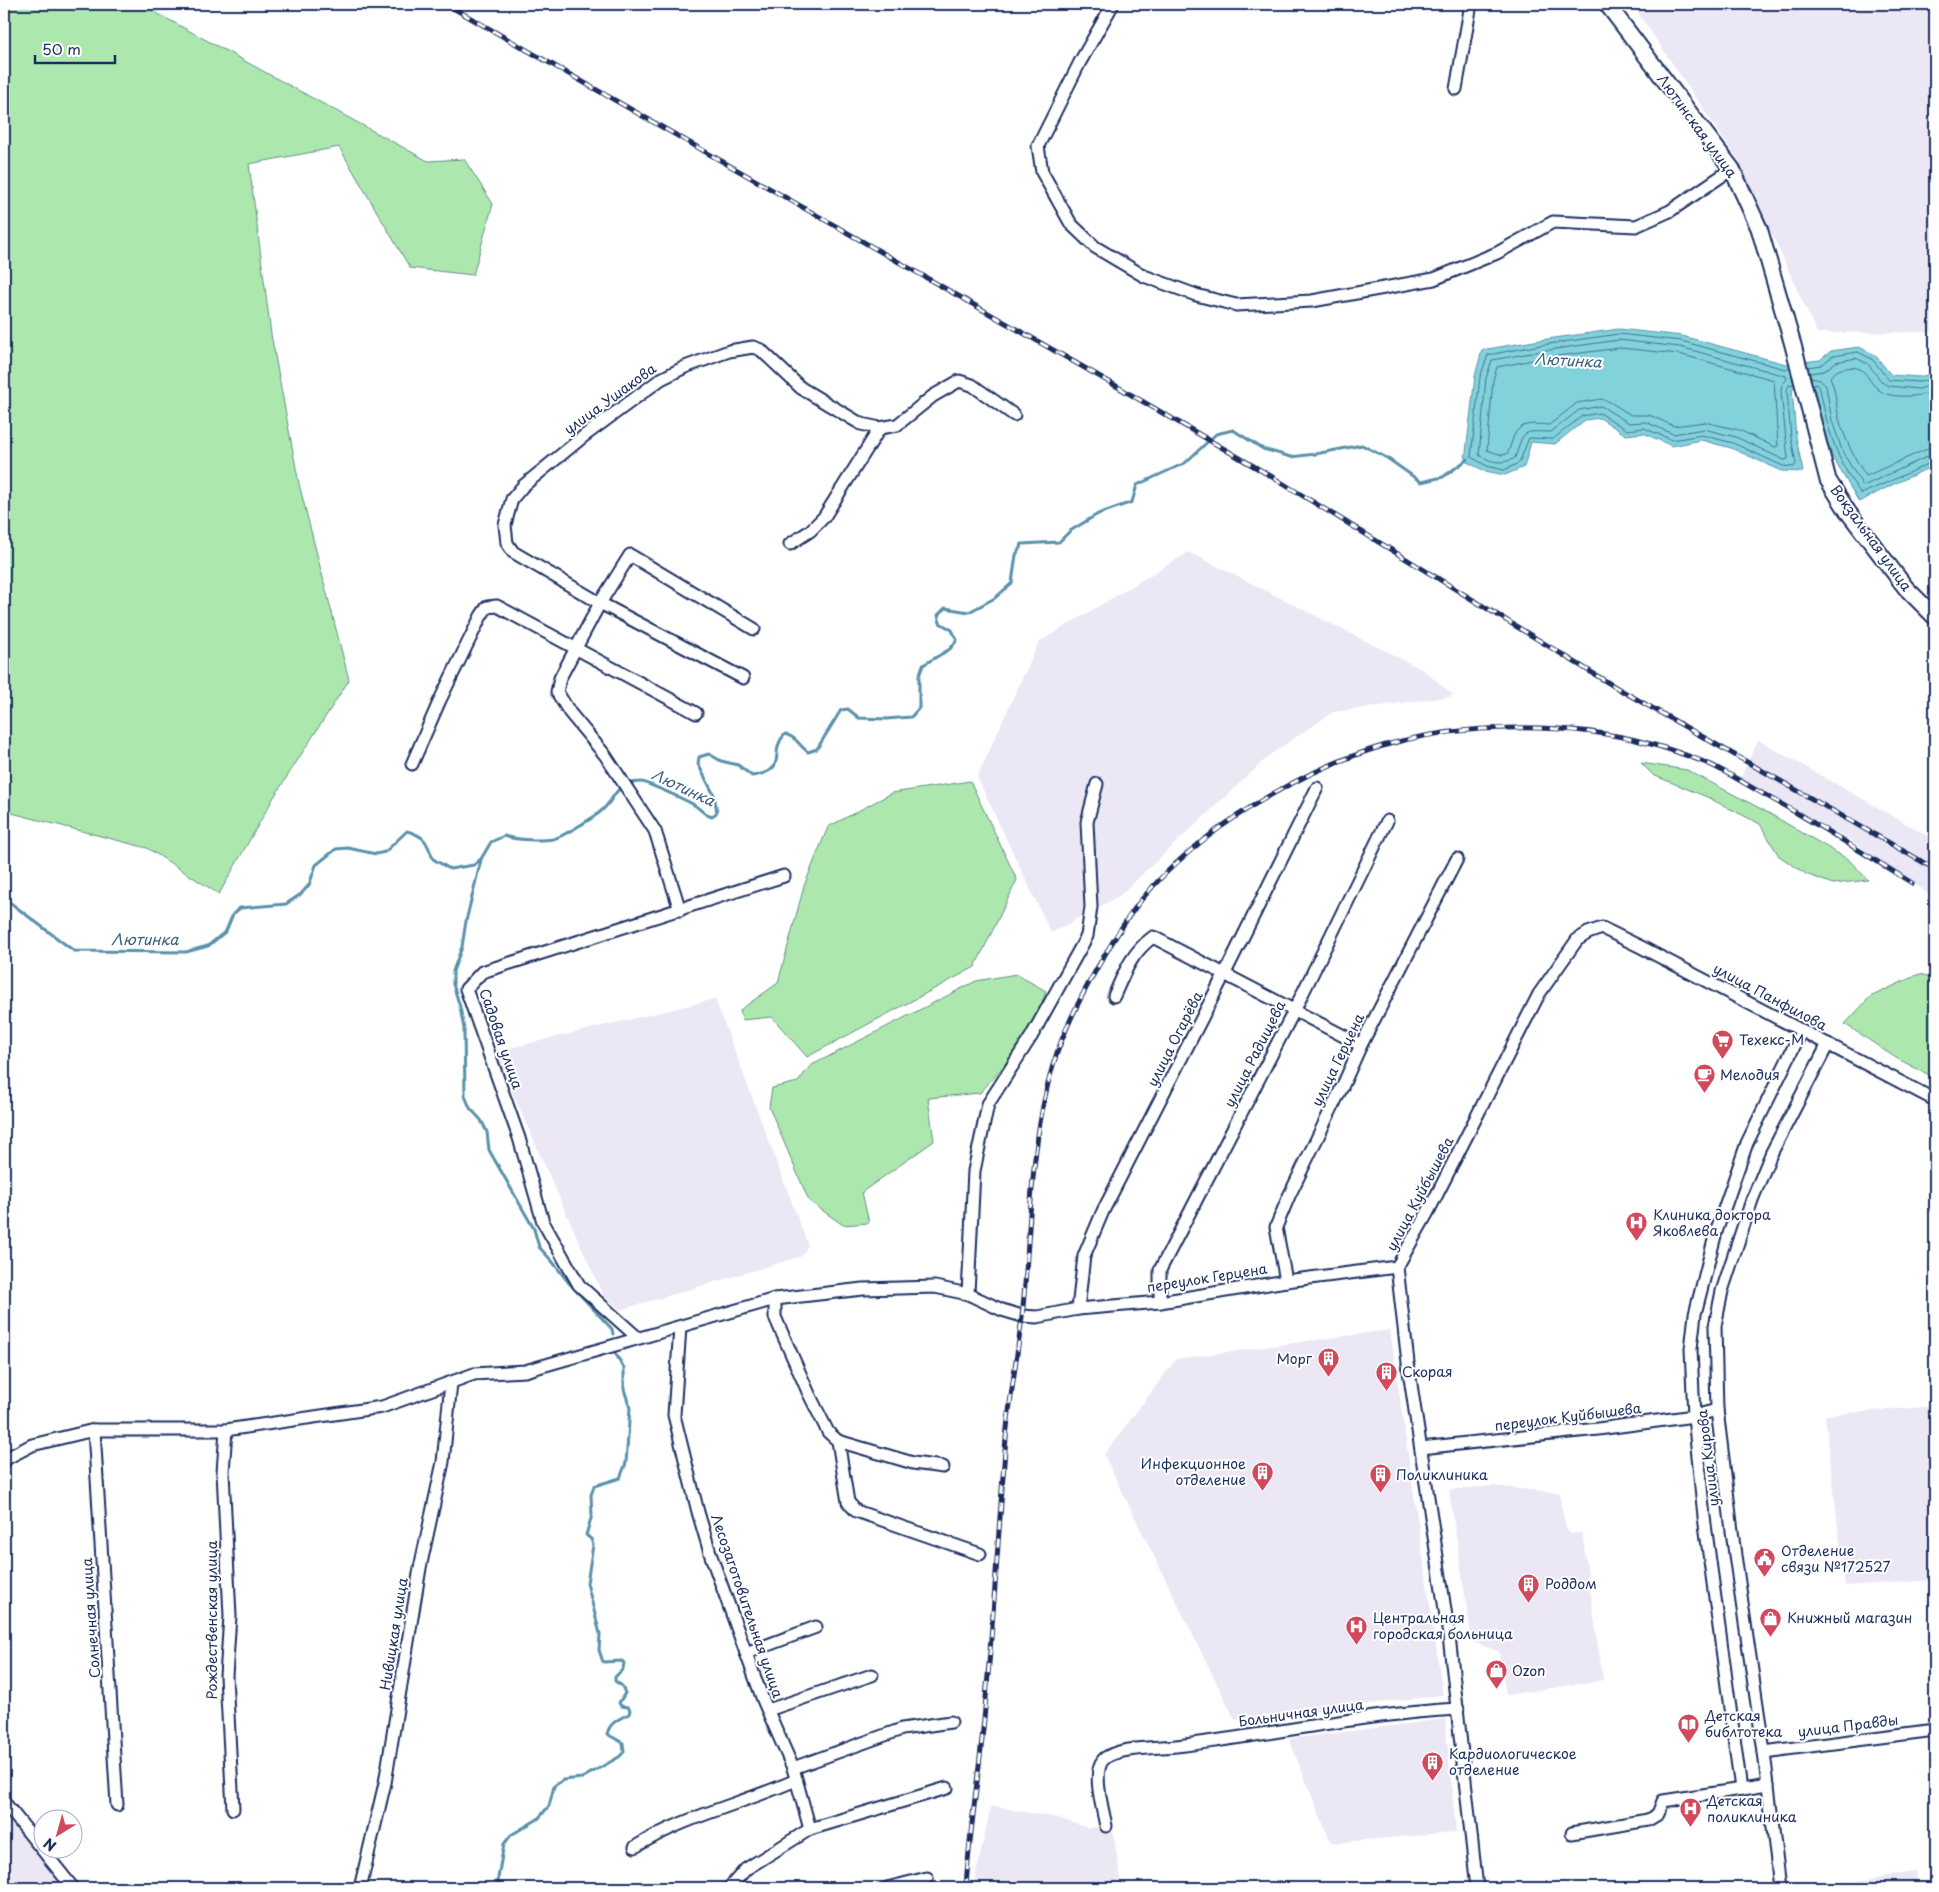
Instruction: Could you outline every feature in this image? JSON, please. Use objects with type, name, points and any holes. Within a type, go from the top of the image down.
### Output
[{"type":"main road","name":"Лютинская улица","points":[[1608,4],[1732,169],[1759,228],[1793,345],[1828,480]]},
{"type":"main road","name":"Вокзальная улица","points":[[1828,480],[1848,512],[1906,588],[1935,617]]},
{"type":"street","points":[[1113,4],[1080,62],[1038,146],[1042,172],[1071,224],[1095,247],[1144,276],[1196,296],[1236,305],[1312,301],[1434,279],[1497,253],[1553,222],[1636,226],[1670,211],[1732,169]]},
{"type":"street","points":[[1456,89],[1471,4]]},
{"type":"street","name":"улица Ушакова","points":[[600,603],[513,552],[506,543],[505,525],[512,498],[523,486],[584,436],[661,378],[729,351],[753,347],[762,350],[801,388],[862,424],[880,428]]},
{"type":"street","points":[[790,544],[810,531],[824,517],[880,428],[897,425],[933,396],[959,381],[972,385],[1014,415]]},
{"type":"street","points":[[680,910],[655,831],[605,755],[570,713],[557,692],[560,678],[600,603],[630,555],[754,629]]},
{"type":"street","points":[[600,603],[743,678]]},
{"type":"street","points":[[412,764],[444,691],[487,607],[497,606],[696,713]]},
{"type":"street","points":[[4,1462],[7,1458],[32,1445],[94,1430],[226,1430],[382,1407],[474,1374],[525,1370],[638,1337],[680,1328],[775,1299],[863,1289],[935,1287],[968,1294],[974,1172],[988,1104],[1030,1037],[1087,936],[1091,907],[1087,822],[1097,784]]},
{"type":"street","name":"улица Огарёва","points":[[1078,1310],[1084,1256],[1103,1211],[1318,788]]},
{"type":"street","name":"улица Радищева","points":[[1160,1302],[1160,1270],[1294,1011],[1387,821]]},
{"type":"street","name":"улица Герцена","points":[[1286,1281],[1276,1227],[1361,1045],[1457,859]]},
{"type":"street","name":"Садовая улица","points":[[638,1337],[579,1285],[543,1222],[520,1138],[466,989],[482,972],[784,876]]},
{"type":"street","name":"улица Панфилова","points":[[1588,932],[1602,928],[1641,946],[1935,1100]]},
{"type":"street","name":"улица Куйбышева","points":[[1477,1888],[1458,1709],[1409,1371],[1397,1267],[1428,1212],[1539,994],[1577,940],[1588,932]]},
{"type":"street","points":[[1114,996],[1127,966],[1142,945],[1153,937],[1361,1045]]},
{"type":"street","name":"улица Кирова","points":[[1741,1789],[1704,1517],[1694,1416],[1691,1348],[1695,1314],[1716,1232],[1747,1143],[1802,1030]]},
{"type":"street","name":"улица Кирова","points":[[1780,1888],[1764,1752],[1736,1564],[1717,1410],[1715,1326],[1722,1291],[1752,1200],[1771,1154],[1828,1044]]},
{"type":"street","name":"переулок Герцена","points":[[968,1294],[1002,1310],[1022,1316],[1037,1317],[1078,1310],[1160,1302],[1286,1281],[1397,1267]]},
{"type":"street","points":[[775,1299],[775,1317],[828,1432],[838,1441],[913,1463],[943,1467]]},
{"type":"street","name":"Лесозаготовительная улица","points":[[680,1328],[674,1415],[711,1556],[768,1710],[793,1768],[810,1829]]},
{"type":"street","name":"Нивицкая улица","points":[[360,1888],[385,1783],[420,1568],[443,1462],[451,1383]]},
{"type":"street","name":"переулок Куйбышева","points":[[1421,1448],[1598,1429],[1694,1416],[1717,1410]]},
{"type":"street","name":"Солнечная улица","points":[[94,1430],[117,1805]]},
{"type":"street","name":"Рождественская улица","points":[[226,1430],[223,1472],[230,1616],[226,1676],[233,1809]]},
{"type":"street","points":[[838,1441],[848,1502],[856,1511],[980,1554]]},
{"type":"street","points":[[746,1653],[816,1627]]},
{"type":"street","points":[[768,1710],[872,1675]]},
{"type":"street","name":"Больничная улица","points":[[1106,1826],[1097,1775],[1102,1761],[1112,1753],[1419,1711],[1458,1709]]},
{"type":"street","points":[[793,1768],[902,1729],[951,1722]]},
{"type":"street","name":"улица Правды","points":[[1764,1752],[1935,1730]]},
{"type":"street","points":[[635,1847],[659,1832],[697,1816],[772,1791],[796,1780]]},
{"type":"street","points":[[1572,1833],[1648,1820],[1658,1814],[1663,1801],[1768,1785]]},
{"type":"street","points":[[729,1888],[746,1869],[810,1829],[947,1788]]},
{"type":"street","points":[[4,1802],[73,1888]]},
{"type":"street","points":[[887,1888],[926,1878]]},
{"type":"shaded area","points":[[1632,4],[1935,4],[1935,332],[1817,333],[1738,160]]},
{"type":"shaded area","points":[[1189,552],[1425,671],[1454,696],[1333,712],[1271,754],[1119,896],[1051,933],[977,777],[1039,642]]},
{"type":"shaded area","points":[[1758,740],[1935,840],[1935,898],[1849,839],[1740,779]]},
{"type":"shaded area","points":[[715,999],[808,1245],[802,1256],[620,1310],[603,1295],[494,1052]]},
{"type":"shaded area","points":[[1390,1330],[1443,1695],[1235,1720],[1104,1455],[1176,1359]]},
{"type":"shaded area","points":[[1935,1406],[1935,1580],[1845,1586],[1825,1415]]},
{"type":"shaded area","points":[[1492,1486],[1559,1493],[1566,1529],[1571,1534],[1582,1533],[1603,1680],[1506,1695],[1499,1652],[1472,1641],[1449,1490]]},
{"type":"shaded area","points":[[1445,1719],[1456,1832],[1331,1843],[1289,1739]]},
{"type":"shaded area","points":[[991,1806],[1058,1818],[1088,1828],[1112,1826],[1121,1881],[1137,1888],[973,1888]]},
{"type":"shaded area","points":[[4,1809],[32,1843],[32,1860],[47,1860],[70,1888],[4,1888]]},
{"type":"shaded area","points":[[1916,1872],[1918,1888],[1798,1888]]},
{"type":"green space","points":[[4,4],[140,4],[428,161],[464,159],[493,204],[473,275],[410,268],[339,147],[249,164],[271,334],[299,484],[349,680],[274,797],[219,894],[147,848],[4,811]]},
{"type":"green space","points":[[1641,763],[1687,770],[1765,811],[1849,860],[1868,880],[1833,884],[1806,874],[1779,856],[1760,824],[1707,797],[1653,775]]},
{"type":"green space","points":[[970,781],[1017,880],[975,967],[807,1057],[772,1017],[742,1020],[740,1010],[778,983],[804,886],[828,827],[892,793]]},
{"type":"green space","points":[[1016,974],[1046,991],[1027,1033],[1001,1069],[980,1093],[928,1098],[934,1141],[862,1192],[869,1223],[843,1225],[809,1201],[769,1107],[772,1088],[798,1082],[810,1066],[976,981]]},
{"type":"green space","points":[[1919,974],[1935,978],[1935,1078],[1896,1058],[1845,1024],[1870,997]]},
{"type":"water","points":[[1619,329],[1682,336],[1786,364],[1820,360],[1831,351],[1859,347],[1875,355],[1891,375],[1919,377],[1935,373],[1935,465],[1859,502],[1833,458],[1821,424],[1815,390],[1792,389],[1796,437],[1803,472],[1782,471],[1731,448],[1701,440],[1672,446],[1643,433],[1626,435],[1600,418],[1585,420],[1555,444],[1531,442],[1524,467],[1505,475],[1485,471],[1465,461],[1475,376],[1482,350]]},
{"type":"waterway","name":"Лютинка","points":[[4,898],[74,951],[186,952],[208,946],[226,931],[233,914],[240,908],[286,904],[301,894],[309,885],[316,865],[336,849],[348,848],[376,854],[385,852],[407,831],[422,838],[427,844],[433,859],[450,869],[474,865],[481,859],[491,842],[504,836],[536,840],[557,838],[600,812],[616,792],[625,785],[641,782],[684,800],[712,817],[717,812],[714,795],[698,764],[699,757],[709,754],[721,761],[738,765],[752,776],[771,770],[775,765],[780,741],[785,734],[796,740],[808,752],[817,749],[841,710],[848,709],[859,718],[886,719],[911,717],[919,708],[919,676],[923,665],[950,649],[957,640],[952,630],[940,623],[938,615],[945,608],[969,612],[995,598],[1012,583],[1016,555],[1022,544],[1059,542],[1070,531],[1098,514],[1132,502],[1137,485],[1185,463],[1216,434],[1233,430],[1263,449],[1291,457],[1362,445],[1387,458],[1421,482],[1443,477],[1468,459]]},
{"type":"waterway","points":[[481,860],[466,921],[462,947],[453,971],[453,984],[464,1029],[465,1096],[470,1108],[481,1120],[487,1132],[489,1150],[534,1229],[539,1247],[569,1283],[612,1329],[613,1334]]},
{"type":"waterway","points":[[499,1888],[498,1878],[504,1844],[511,1835],[538,1819],[549,1806],[554,1786],[563,1780],[582,1778],[619,1757],[624,1752],[623,1743],[607,1734],[613,1724],[618,1719],[629,1714],[630,1710],[619,1703],[625,1693],[622,1686],[615,1681],[615,1677],[623,1669],[624,1663],[622,1661],[603,1662],[599,1650],[600,1634],[587,1583],[593,1545],[591,1539],[586,1535],[592,1515],[591,1495],[594,1486],[620,1478],[626,1463],[630,1408],[624,1389],[624,1368],[614,1351],[615,1348]]},
{"type":"railway","points":[[446,4],[1111,383],[1269,475],[1617,688],[1935,869]]},
{"type":"railway","points":[[966,1888],[987,1693],[1009,1407],[1022,1317],[1035,1158],[1045,1096],[1062,1040],[1090,981],[1129,916],[1165,874],[1192,849],[1253,806],[1286,787],[1353,756],[1386,745],[1448,732],[1516,728],[1584,731],[1617,736],[1662,747],[1709,764],[1804,817],[1912,883]]},
{"type":"place","name":"Техекс-М","points":[[1723,1059]]},
{"type":"place","name":"Мелодия","points":[[1704,1094]]},
{"type":"place","name":"Клиника доктора Яковлева","points":[[1637,1242]]},
{"type":"place","name":"Морг","points":[[1328,1378]]},
{"type":"place","name":"Скорая","points":[[1386,1391]]},
{"type":"place","name":"Инфекционное отделение","points":[[1262,1491]]},
{"type":"place","name":"Поликлиника","points":[[1380,1494]]},
{"type":"place","name":"Отделение связи №172527","points":[[1765,1578]]},
{"type":"place","name":"Роддом","points":[[1529,1603]]},
{"type":"place","name":"Книжный магазин","points":[[1771,1637]]},
{"type":"place","name":"Центральная городская больница","points":[[1357,1645]]},
{"type":"place","name":"Ozon","points":[[1496,1690]]},
{"type":"place","name":"Детская библтотека","points":[[1689,1743]]},
{"type":"place","name":"Кардиологическое отделение","points":[[1433,1781]]},
{"type":"place","name":"Детская поликлиника","points":[[1691,1828]]}]
